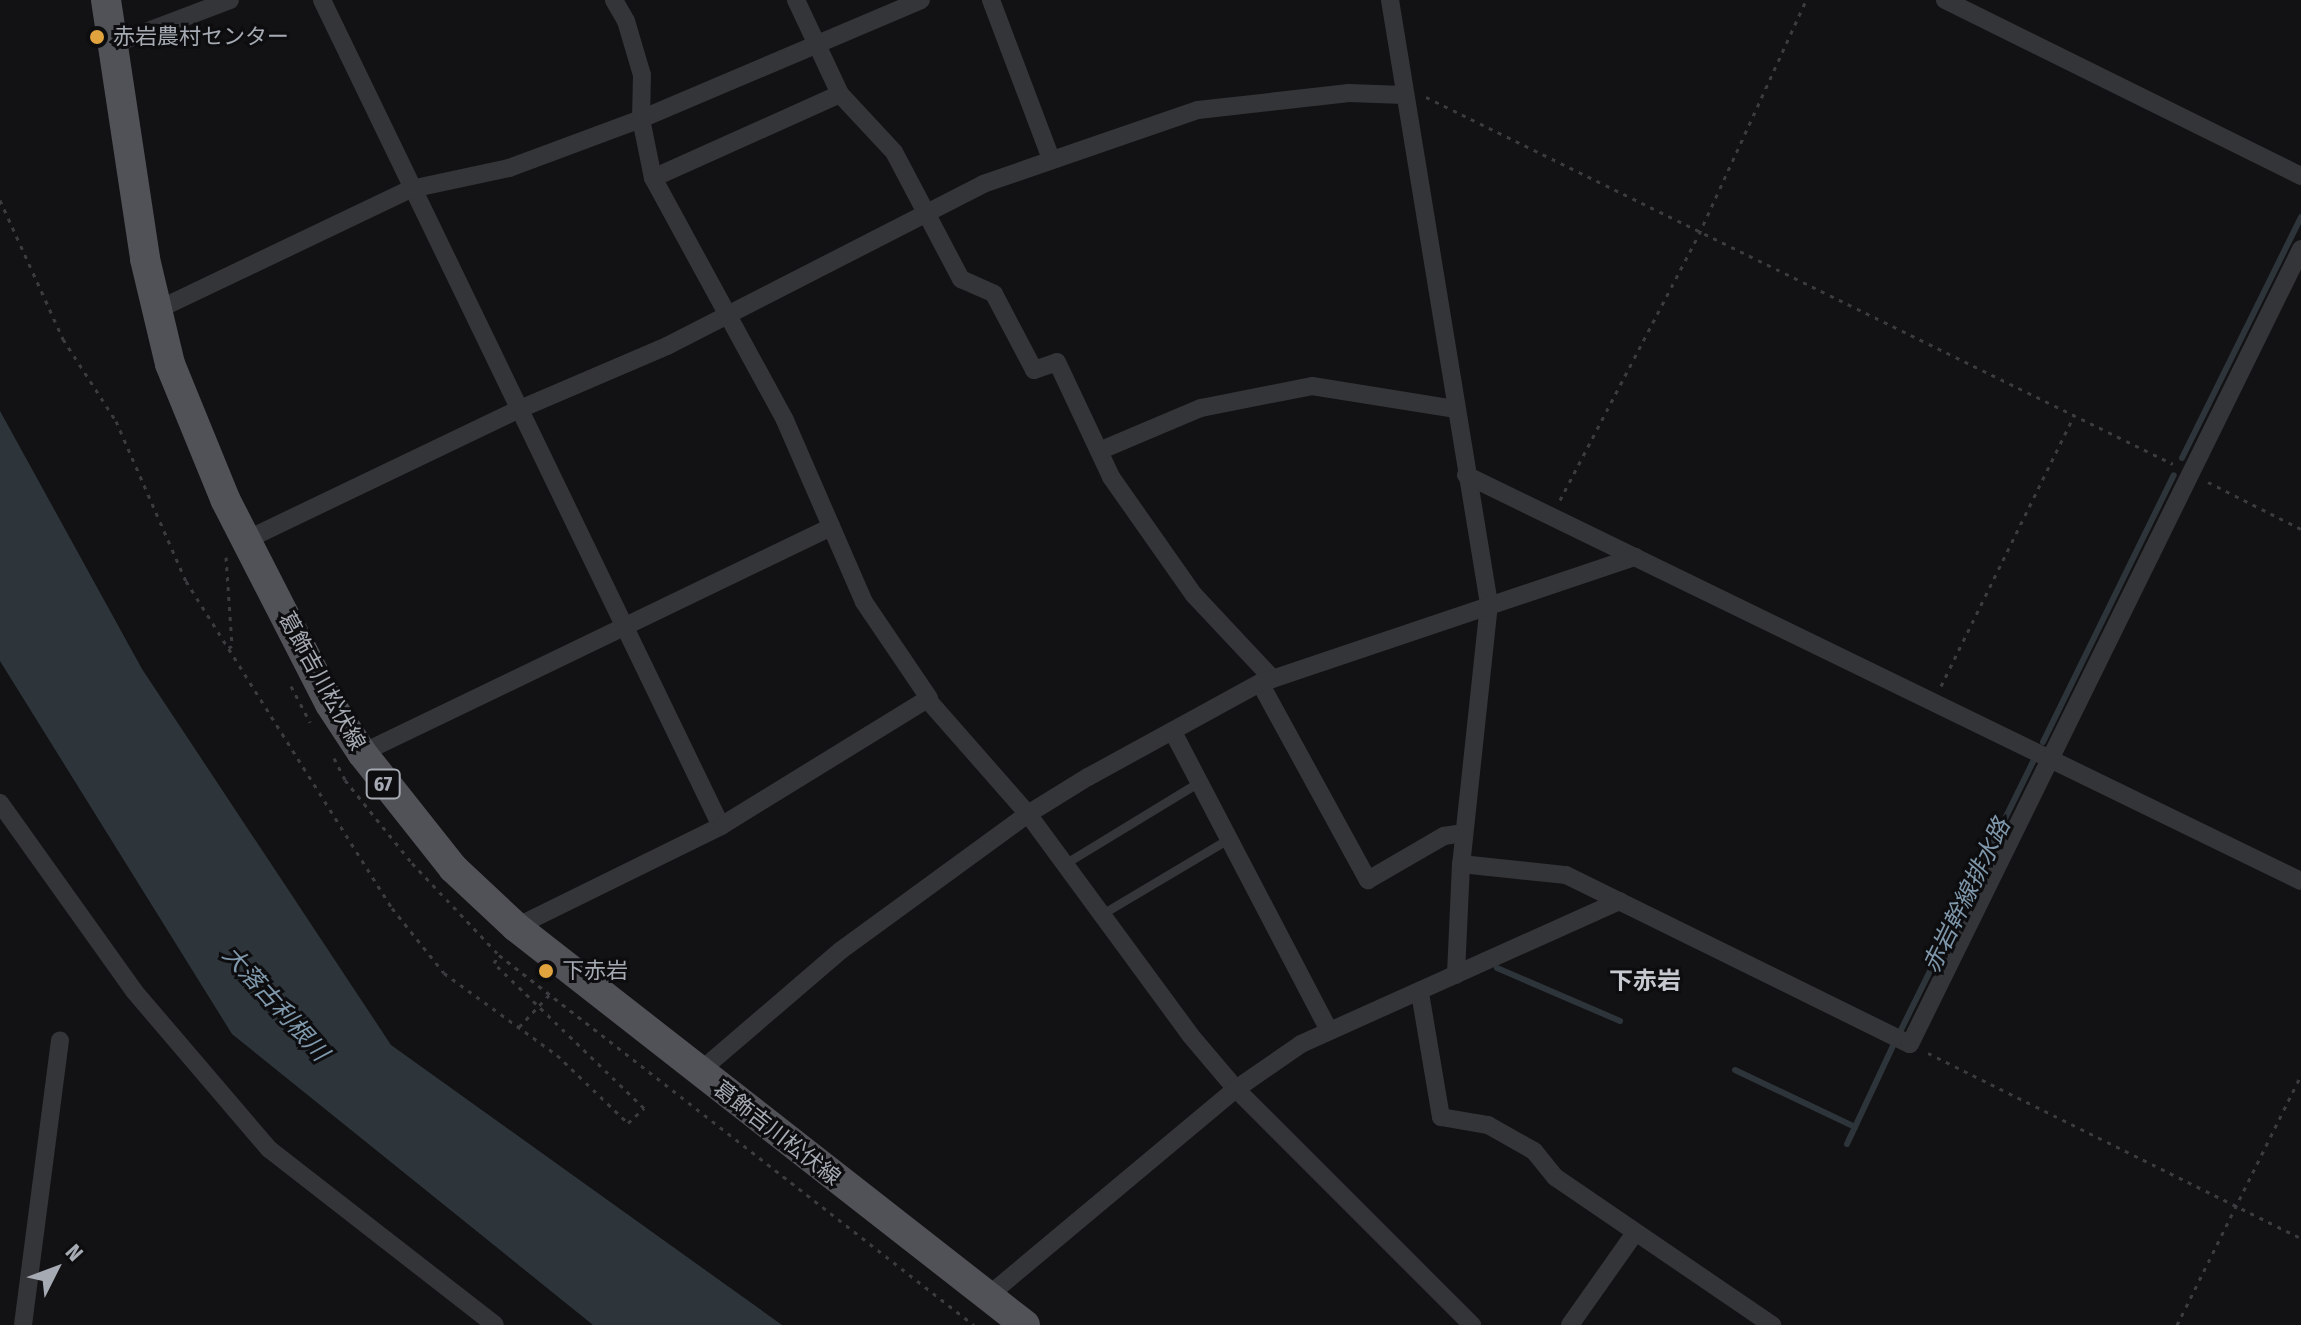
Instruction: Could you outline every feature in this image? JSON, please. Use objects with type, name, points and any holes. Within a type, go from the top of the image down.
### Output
[{"type":"main road","name":"葛飾吉川松伏線","points":[[106,0],[155,311],[186,407],[236,549],[362,753],[453,868],[516,927],[1025,1325]]},
{"type":"street","points":[[114,44],[230,0]]},
{"type":"street","points":[[322,0],[721,826]]},
{"type":"street","points":[[614,0],[642,75],[641,119],[653,178],[730,313],[871,614],[927,699],[1028,814],[1101,915],[1236,1089],[1472,1325]]},
{"type":"street","points":[[796,0],[814,45],[840,94],[894,152],[930,213],[961,279],[994,294],[1034,370],[1057,362],[1099,451],[1194,595],[1267,681],[1368,880],[1444,836],[1464,833]]},
{"type":"street","points":[[155,311],[411,189],[509,168],[641,119],[921,0]]},
{"type":"street","points":[[991,0],[1051,159]]},
{"type":"street","points":[[1390,0],[1489,604],[1461,864],[1456,975]]},
{"type":"street","points":[[1945,0],[2301,176]]},
{"type":"street","points":[[236,549],[520,409],[730,313],[983,184],[1198,110],[1403,90]]},
{"type":"street","points":[[653,178],[840,94]]},
{"type":"street","points":[[1461,864],[1566,875],[1910,1044],[2301,249]]},
{"type":"street","points":[[1099,451],[1201,408],[1312,386],[1456,409]]},
{"type":"street","points":[[1466,475],[2052,757],[2301,881]]},
{"type":"street","points":[[362,753],[624,624],[831,527]]},
{"type":"street","points":[[699,1072],[840,951],[1028,814],[1173,732],[1267,681],[1635,557]]},
{"type":"street","points":[[516,927],[721,826],[927,699]]},
{"type":"street","points":[[1173,732],[1329,1031]]},
{"type":"street","points":[[0,803],[134,991],[269,1149],[495,1325]]},
{"type":"street","points":[[988,1296],[1236,1089],[1329,1031],[1420,993],[1619,901]]},
{"type":"street","points":[[1420,993],[1441,1117],[1488,1125],[1534,1151],[1555,1177],[1772,1325]]},
{"type":"street","points":[[23,1325],[60,1040]]},
{"type":"street","points":[[1570,1325],[1635,1233]]},
{"type":"lane","points":[[1066,863],[1199,782]]},
{"type":"lane","points":[[1101,915],[1230,838]]},
{"type":"path","points":[[1552,514],[1699,234],[1806,0]]},
{"type":"path","points":[[1403,90],[2301,529]]},
{"type":"path","points":[[1934,700],[2074,416]]},
{"type":"path","points":[[226,649],[232,646],[236,549]]},
{"type":"path","points":[[519,1027],[550,994]]},
{"type":"path","points":[[1910,1044],[2301,1238]]},
{"type":"path","points":[[2177,1325],[2301,1075]]},
{"type":"water","name":"大落古利根川","points":[[0,411],[142,669],[391,1045],[782,1325],[593,1325],[232,1034],[0,661]]},
{"type":"waterway","name":"赤岩幹線排水路","points":[[2182,458],[2301,217]]},
{"type":"waterway","name":"赤岩幹線排水路","points":[[2043,742],[2174,475]]},
{"type":"waterway","name":"赤岩幹線排水路","points":[[1900,1032],[2034,760]]},
{"type":"waterway","points":[[1497,968],[1620,1021]]},
{"type":"waterway","name":"赤岩幹線排水路","points":[[1847,1144],[1893,1046]]},
{"type":"waterway","points":[[1735,1070],[1855,1127]]},
{"type":"place","name":"赤岩農村センター","points":[[97,37]]},
{"type":"place","name":"下赤岩","points":[[546,971]]},
{"type":"district","name":"下赤岩","points":[[1645,982]]}]
